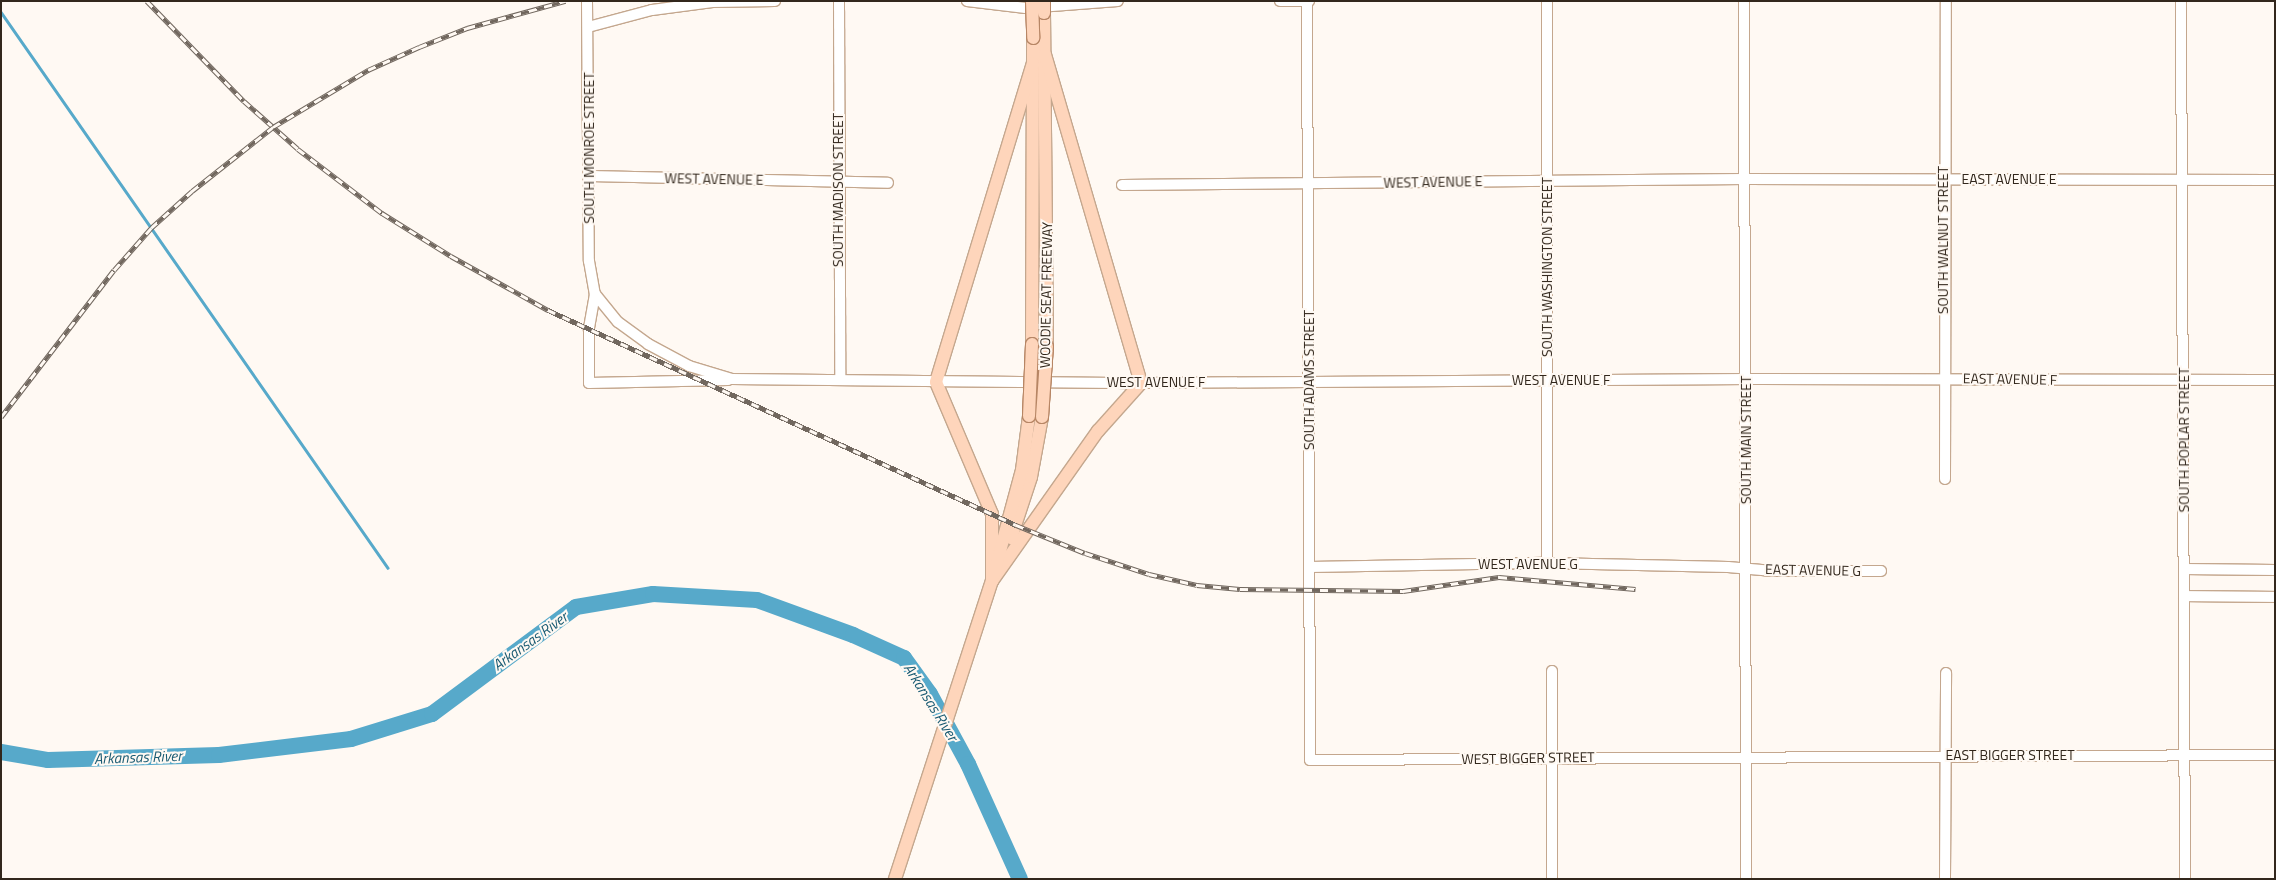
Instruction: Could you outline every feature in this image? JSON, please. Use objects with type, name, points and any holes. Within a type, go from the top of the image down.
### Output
[{"type":"main road","name":"WOODIE SEAT FREEWAY","points":[[895,879],[986,598],[1016,525],[1028,485],[1035,417],[1047,346],[1045,54],[1039,37],[1032,1]]},
{"type":"main road","name":"WOODIE SEAT FREEWAY","points":[[1035,417],[1032,344],[1033,63],[1044,1]]},
{"type":"main road","points":[[992,581],[1098,432],[1141,383],[1045,54]]},
{"type":"main road","points":[[992,581],[992,514],[936,382],[1033,63]]},
{"type":"street","name":"SOUTH MONROE STREET","points":[[587,1],[590,176],[589,261],[595,294]]},
{"type":"street","points":[[588,28],[660,9],[712,2],[775,1]]},
{"type":"street","name":"SOUTH MADISON STREET","points":[[838,1],[837,182],[840,379]]},
{"type":"street","points":[[967,1],[1026,8],[1118,1]]},
{"type":"street","points":[[1280,1],[1307,1]]},
{"type":"street","name":"SOUTH ADAMS STREET","points":[[1307,1],[1310,760]]},
{"type":"street","name":"SOUTH WASHINGTON STREET","points":[[1547,1],[1547,563]]},
{"type":"street","name":"SOUTH MAIN STREET","points":[[1744,1],[1746,879]]},
{"type":"street","points":[[1945,2],[1956,1]]},
{"type":"street","name":"SOUTH POPLAR STREET","points":[[2181,1],[2185,879]]},
{"type":"street","name":"SOUTH WALNUT STREET","points":[[1945,2],[1943,179],[1945,479]]},
{"type":"street","name":"WEST AVENUE E","points":[[590,176],[888,183]]},
{"type":"street","name":"WEST AVENUE E","points":[[1122,185],[1744,179]]},
{"type":"street","name":"EAST AVENUE E","points":[[1744,179],[2275,180]]},
{"type":"street","points":[[595,294],[588,328],[589,383],[732,379]]},
{"type":"street","name":"WEST AVENUE F","points":[[595,294],[618,322],[648,344],[689,366],[732,379],[1141,383],[1745,380]]},
{"type":"street","name":"EAST AVENUE F","points":[[1745,380],[1944,378],[2184,381],[2275,380]]},
{"type":"street","name":"WEST AVENUE G","points":[[1310,567],[1547,563],[1746,568]]},
{"type":"street","name":"EAST AVENUE G","points":[[1746,568],[1881,571]]},
{"type":"street","points":[[2184,569],[2275,570]]},
{"type":"street","points":[[2184,596],[2275,597]]},
{"type":"street","points":[[1552,671],[1550,758],[1552,879]]},
{"type":"street","points":[[1945,879],[1946,673]]},
{"type":"street","name":"EAST BIGGER STREET","points":[[1746,756],[2275,755]]},
{"type":"street","name":"WEST BIGGER STREET","points":[[1310,760],[1746,756]]},
{"type":"waterway","points":[[1,12],[388,568]]},
{"type":"waterway","name":"Arkansas River","points":[[1,752],[48,760],[219,755],[351,739],[432,714],[576,607],[653,594],[757,600],[853,635],[904,658],[930,694],[968,764],[1020,879]]},
{"type":"railway","points":[[147,1],[244,101],[298,149],[382,213],[451,256],[548,310],[1016,525],[1085,553],[1149,574],[1197,585],[1240,589],[1403,591],[1499,577],[1635,589]]},
{"type":"railway","points":[[1,417],[114,270],[151,228],[192,191],[273,127],[368,70],[419,47],[467,28],[565,1]]}]
